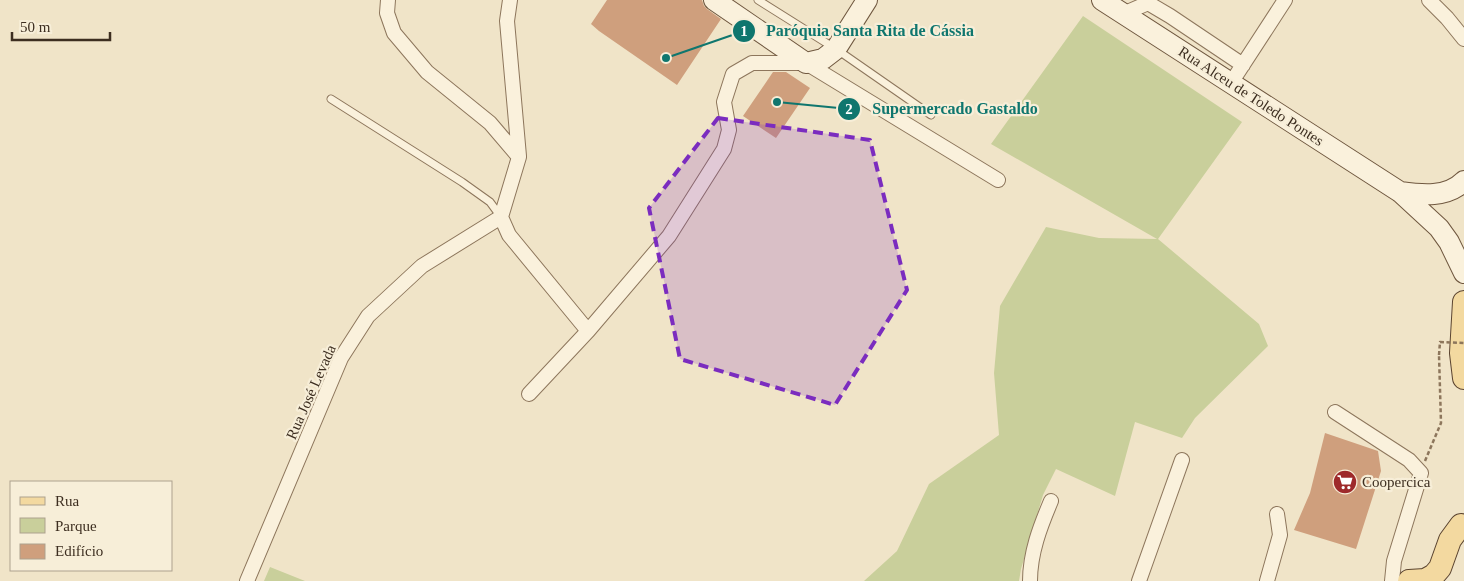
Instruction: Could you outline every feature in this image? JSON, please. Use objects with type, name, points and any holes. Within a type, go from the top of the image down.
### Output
[{"type":"main road","points":[[714,0],[806,63],[823,59],[836,49],[867,0]]},
{"type":"main road","name":"Rua Alceu de Toledo Pontes","points":[[1102,0],[1400,192],[1439,228],[1449,242],[1464,273]]},
{"type":"main road","name":"Rua Alceu de Toledo Pontes","points":[[1400,192],[1438,194],[1451,190],[1464,181]]},
{"type":"main road","points":[[1464,302],[1461,353],[1464,378]]},
{"type":"main road","points":[[1408,581],[1424,580],[1434,575],[1440,568],[1450,540],[1462,518]]},
{"type":"main road","points":[[1448,581],[1462,518]]},
{"type":"street","points":[[388,0],[387,13],[394,33],[427,72],[490,123],[520,157]]},
{"type":"street","points":[[510,0],[507,21],[520,157],[501,217],[509,235],[588,332]]},
{"type":"street","points":[[1231,83],[1284,0]]},
{"type":"street","points":[[1430,0],[1464,39]]},
{"type":"street","points":[[1123,14],[1148,3],[1244,65]]},
{"type":"street","points":[[529,394],[588,332],[669,236],[724,149],[729,130],[724,102],[733,74],[752,63],[806,63],[998,180]]},
{"type":"street","name":"Rua José Levada","points":[[247,581],[341,358],[368,316],[422,266],[501,217]]},
{"type":"street","points":[[1335,412],[1409,460],[1421,473],[1394,562],[1392,581]]},
{"type":"street","points":[[1140,581],[1182,460]]},
{"type":"street","points":[[1030,581],[1030,570],[1037,537],[1051,502]]},
{"type":"street","points":[[1266,581],[1280,535],[1276,514]]},
{"type":"lane","points":[[758,0],[836,49],[931,115]]},
{"type":"lane","points":[[331,99],[462,182],[490,202],[501,217]]},
{"type":"path","points":[[1421,473],[1441,423],[1440,342],[1464,343]]},
{"type":"highlighted area","points":[[718,118],[870,140],[907,290],[835,405],[680,359],[649,208]]},
{"type":"green space","points":[[1083,16],[1242,122],[1158,239],[1259,324],[1268,346],[1195,418],[1182,438],[1135,422],[1115,496],[1056,469],[1043,495],[1019,581],[864,581],[897,551],[929,484],[999,435],[994,373],[1000,306],[1046,227],[1099,238],[1157,239],[991,144]]},
{"type":"green space","points":[[270,567],[305,581],[264,581]]},
{"type":"building","points":[[607,0],[702,0],[707,9],[721,19],[677,85],[591,24]]},
{"type":"building","points":[[773,72],[786,72],[810,88],[776,138],[743,116]]},
{"type":"building","name":"Coopercica","points":[[1325,433],[1378,451],[1381,471],[1356,549],[1294,530],[1310,493]]},
{"type":"place","name":"Paróquia Santa Rita de Cássia","points":[[666,58]]},
{"type":"place","name":"Supermercado Gastaldo","points":[[777,102]]},
{"type":"place","name":"Coopercica","points":[[1345,482]]}]
